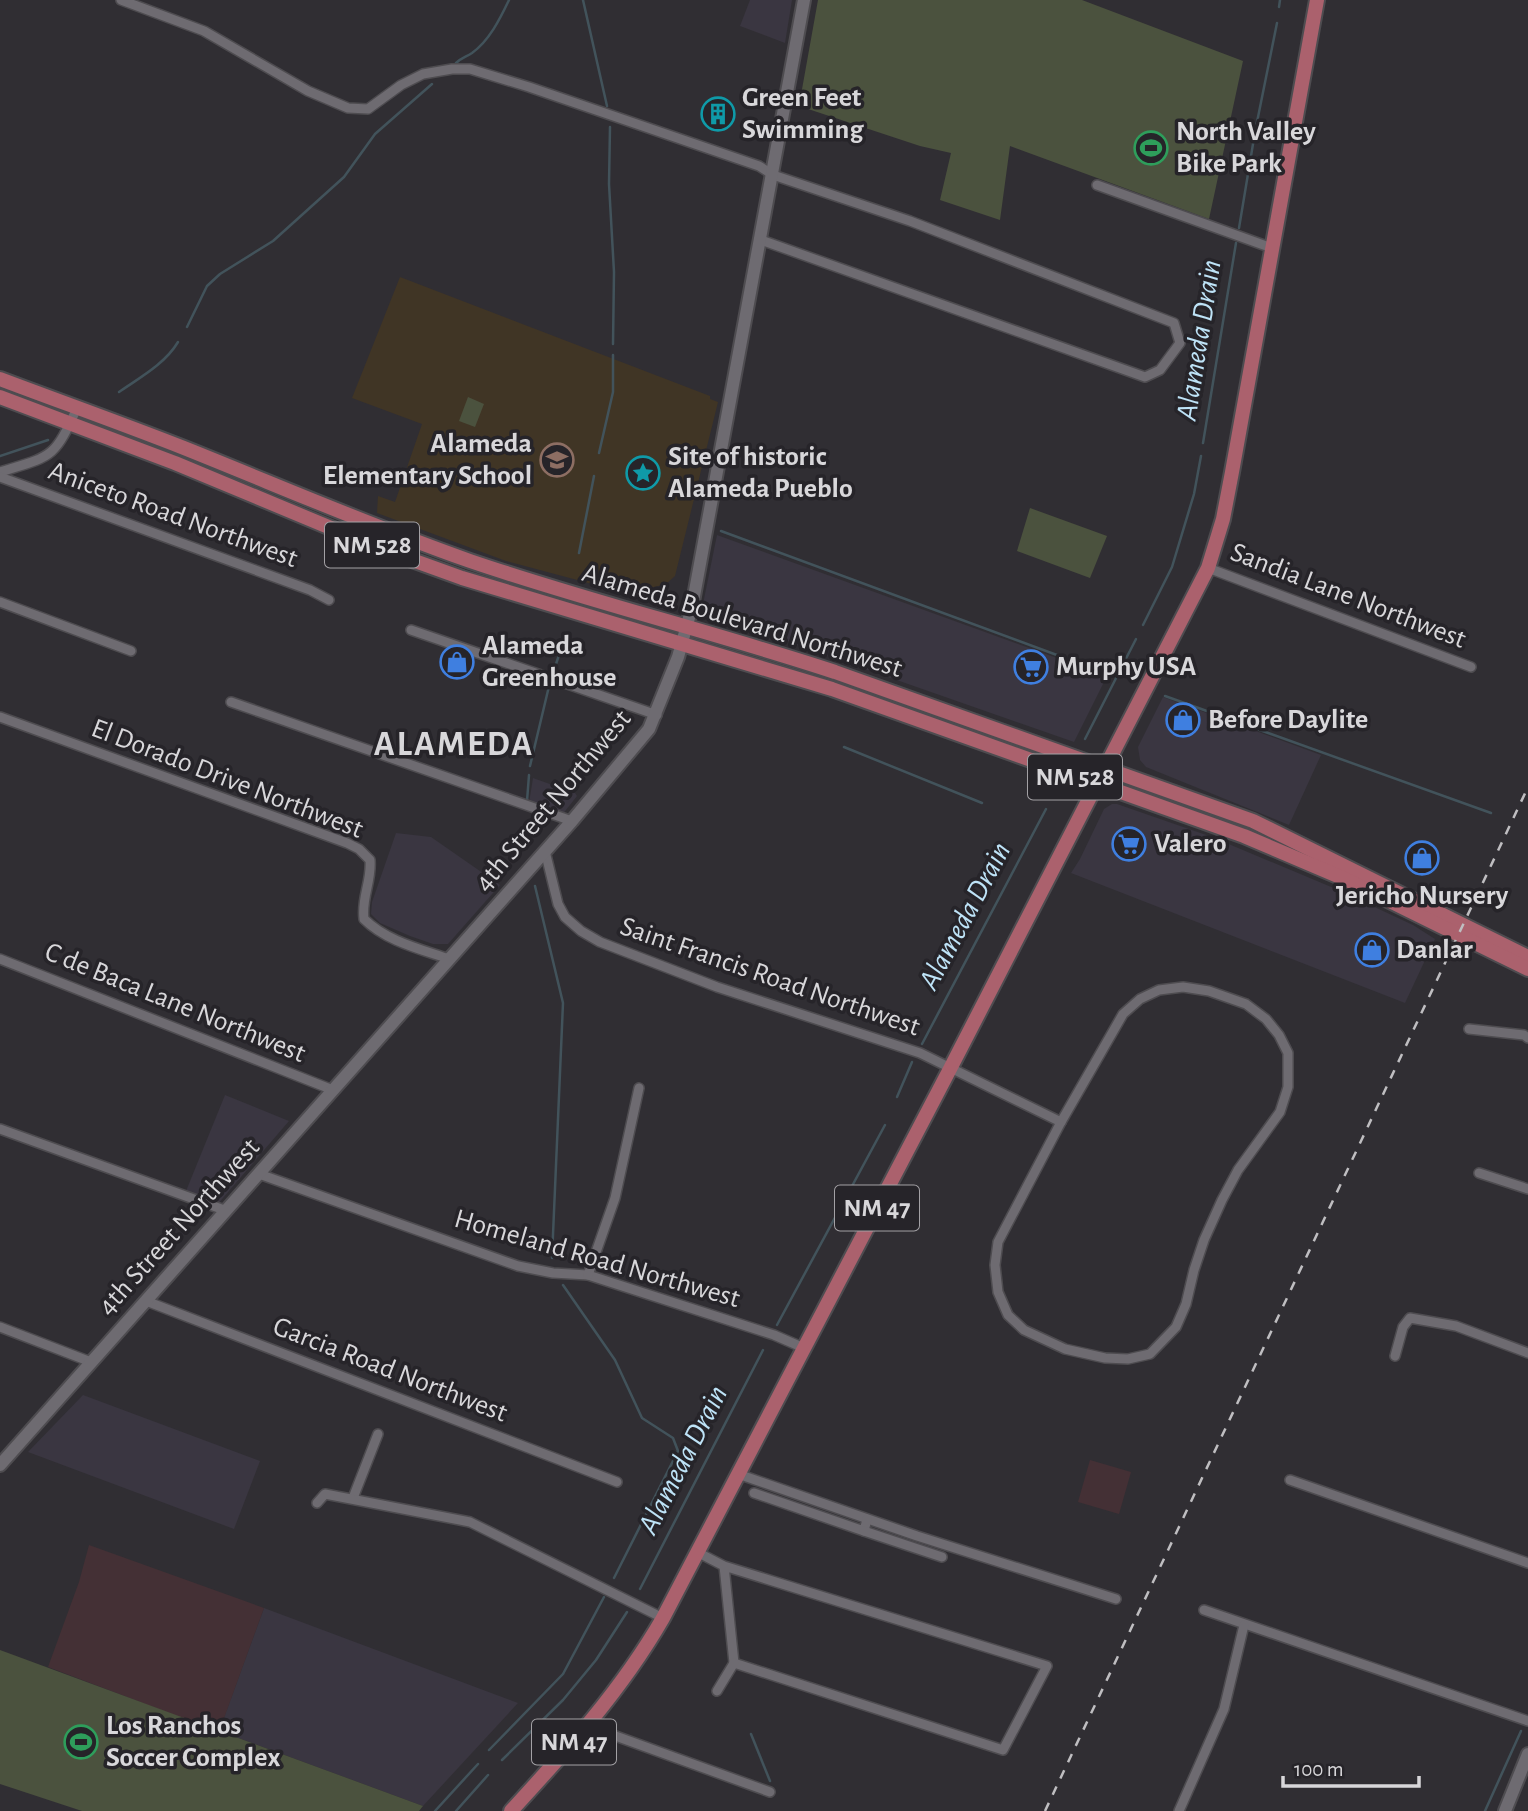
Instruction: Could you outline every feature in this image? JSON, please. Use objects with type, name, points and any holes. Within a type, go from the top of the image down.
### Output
[{"type":"main road","name":"4th Street Northwest","points":[[0,1465],[572,821],[640,743],[657,715],[687,626],[804,0]]},
{"type":"main road","name":"NM 47","points":[[511,1811],[588,1726],[649,1642],[663,1618],[1208,568],[1223,519],[1317,0]]},
{"type":"main road","name":"Alameda Boulevard Northwest","points":[[0,379],[182,447],[395,534],[550,588],[687,626],[835,672],[1254,821],[1461,929]]},
{"type":"main road","name":"Alameda Boulevard Northwest","points":[[0,397],[430,566],[543,604],[682,643],[832,690],[1244,836],[1461,929]]},
{"type":"main road","name":"NM 528","points":[[1461,929],[1528,957]]},
{"type":"main road","name":"NM 528","points":[[1461,929],[1528,969]]},
{"type":"main road","points":[[1505,1811],[1528,1754]]},
{"type":"street","points":[[121,0],[204,31],[308,91],[348,108],[368,109],[401,85],[423,74],[452,69],[470,69],[541,91],[747,162],[773,175],[910,221],[1174,323],[1180,343],[1160,370],[1145,377],[761,240]]},
{"type":"street","points":[[1097,185],[1272,248]]},
{"type":"street","points":[[0,474],[46,458],[61,443],[78,408]]},
{"type":"street","name":"Aniceto Road Northwest","points":[[0,474],[310,590],[330,600]]},
{"type":"street","name":"Sandia Lane Northwest","points":[[1208,568],[1471,667]]},
{"type":"street","points":[[0,602],[131,651]]},
{"type":"street","points":[[411,630],[657,715]]},
{"type":"street","points":[[231,702],[572,821]]},
{"type":"street","name":"El Dorado Drive Northwest","points":[[0,717],[347,842],[370,860],[372,874],[363,900],[364,919],[373,928],[399,942],[449,959]]},
{"type":"street","name":"Saint Francis Road Northwest","points":[[545,851],[558,904],[565,917],[600,942],[730,992],[920,1054],[1061,1122]]},
{"type":"street","name":"C de Baca Lane Northwest","points":[[0,959],[332,1090]]},
{"type":"street","points":[[1183,987],[1209,991],[1246,1004],[1279,1035],[1288,1053],[1288,1087],[1280,1112],[1238,1170],[1222,1199],[1204,1240],[1186,1304],[1176,1327],[1150,1353],[1128,1359],[1105,1358],[1065,1349],[1024,1330],[1008,1315],[998,1292],[995,1265],[998,1242],[1061,1122],[1123,1014],[1139,999],[1160,990],[1183,987]]},
{"type":"street","points":[[1469,1029],[1527,1036]]},
{"type":"street","points":[[588,1275],[615,1198],[639,1088]]},
{"type":"street","points":[[0,1129],[227,1211]]},
{"type":"street","points":[[1479,1173],[1528,1189]]},
{"type":"street","name":"Homeland Road Northwest","points":[[259,1174],[519,1266],[553,1273],[588,1275],[774,1335],[804,1348]]},
{"type":"street","name":"Garcia Road Northwest","points":[[146,1301],[617,1482]]},
{"type":"street","points":[[1395,1356],[1403,1327],[1410,1318],[1456,1326],[1528,1353]]},
{"type":"street","points":[[0,1326],[92,1362]]},
{"type":"street","points":[[353,1498],[378,1434]]},
{"type":"street","points":[[738,1474],[1116,1600]]},
{"type":"street","points":[[1290,1480],[1528,1563]]},
{"type":"street","points":[[754,1493],[942,1557]]},
{"type":"street","points":[[317,1503],[325,1494],[470,1522],[663,1618]]},
{"type":"street","points":[[864,1531],[867,1519]]},
{"type":"street","points":[[697,1552],[724,1566],[1047,1666],[1003,1750],[734,1663]]},
{"type":"street","points":[[717,1691],[734,1663],[724,1566]]},
{"type":"street","points":[[1205,1610],[1528,1721]]},
{"type":"street","points":[[1179,1811],[1224,1709],[1244,1625]]},
{"type":"street","points":[[588,1726],[770,1792]]},
{"type":"shaded area","points":[[750,0],[792,0],[785,43],[740,26]]},
{"type":"shaded area","name":"Alameda Elementary School","points":[[400,277],[710,396],[710,399],[718,402],[675,576],[666,584],[651,588],[608,576],[596,585],[506,561],[377,513],[378,496],[395,502],[422,424],[352,398]]},
{"type":"shaded area","points":[[717,535],[1106,678],[1074,742],[783,638],[717,618],[708,614],[703,604]]},
{"type":"shaded area","points":[[1163,697],[1321,755],[1289,825],[1146,767],[1140,760],[1138,747]]},
{"type":"shaded area","points":[[533,778],[577,796],[562,815],[529,803]]},
{"type":"shaded area","points":[[1112,804],[1212,837],[1336,889],[1413,925],[1435,939],[1405,1003],[1071,873],[1104,809]]},
{"type":"shaded area","points":[[396,833],[431,837],[500,885],[448,944],[433,944],[410,936],[380,923],[371,914],[372,902]]},
{"type":"shaded area","points":[[225,1095],[289,1121],[217,1205],[186,1191]]},
{"type":"shaded area","points":[[83,1395],[260,1461],[234,1529],[28,1452]]},
{"type":"shaded area","points":[[1090,1460],[1131,1472],[1119,1514],[1078,1502]]},
{"type":"shaded area","points":[[89,1545],[264,1608],[219,1732],[48,1667],[79,1582]]},
{"type":"shaded area","points":[[264,1608],[518,1703],[423,1806],[219,1731]]},
{"type":"green space","points":[[818,0],[1082,0],[1243,61],[1209,219],[1010,146],[1000,220],[940,200],[951,153],[920,146],[799,106]]},
{"type":"green space","points":[[468,397],[484,404],[475,427],[459,421]]},
{"type":"green space","points":[[1030,508],[1107,536],[1090,578],[1017,551]]},
{"type":"green space","points":[[0,1650],[423,1806],[419,1811],[82,1811],[0,1784]]},
{"type":"waterway","points":[[456,63],[484,42],[509,0]]},
{"type":"waterway","points":[[583,0],[607,106]]},
{"type":"waterway","name":"Alameda Drain","points":[[1279,7],[1280,0]]},
{"type":"waterway","name":"Alameda Drain","points":[[1239,228],[1277,23]]},
{"type":"waterway","points":[[187,327],[207,286],[220,274],[273,241],[344,177],[375,134],[432,84]]},
{"type":"waterway","points":[[610,127],[613,344]]},
{"type":"waterway","name":"Alameda Drain","points":[[1203,443],[1236,243]]},
{"type":"waterway","points":[[119,392],[159,364],[178,342]]},
{"type":"waterway","points":[[599,453],[613,392],[613,355]]},
{"type":"waterway","points":[[0,456],[48,440]]},
{"type":"waterway","name":"Alameda Drain","points":[[1143,625],[1172,567],[1194,494],[1201,456]]},
{"type":"waterway","points":[[579,553],[594,476]]},
{"type":"waterway","points":[[721,531],[1092,668]]},
{"type":"waterway","name":"Alameda Drain","points":[[1085,739],[1136,639]]},
{"type":"waterway","points":[[553,673],[564,640]]},
{"type":"waterway","points":[[530,766],[550,682]]},
{"type":"waterway","points":[[1165,696],[1491,813]]},
{"type":"waterway","points":[[844,747],[982,803]]},
{"type":"waterway","points":[[527,801],[529,775]]},
{"type":"waterway","name":"Alameda Drain","points":[[922,1044],[1046,809]]},
{"type":"waterway","points":[[535,886],[563,1003],[552,1258]]},
{"type":"waterway","points":[[897,1097],[912,1062]]},
{"type":"waterway","name":"Alameda Drain","points":[[777,1325],[885,1125]]},
{"type":"waterway","points":[[563,1285],[615,1360],[642,1418],[673,1438],[678,1451],[614,1578]]},
{"type":"waterway","name":"Alameda Drain","points":[[640,1589],[763,1350]]},
{"type":"waterway","points":[[489,1750],[563,1674],[604,1597]]},
{"type":"waterway","name":"Alameda Drain","points":[[502,1760],[563,1700],[596,1660],[627,1612]]},
{"type":"waterway","points":[[1485,1811],[1521,1731]]},
{"type":"waterway","points":[[751,1734],[770,1781]]},
{"type":"waterway","points":[[435,1811],[478,1764]]},
{"type":"waterway","name":"Alameda Drain","points":[[456,1811],[488,1775]]},
{"type":"railway","points":[[1045,1811],[1528,787]]},
{"type":"place","name":"Green Feet Swimming","points":[[718,114]]},
{"type":"place","name":"North Valley Bike Park","points":[[1151,148]]},
{"type":"place","name":"Alameda Elementary School","points":[[557,460]]},
{"type":"place","name":"Site of historic Alameda Pueblo","points":[[643,473]]},
{"type":"place","name":"Alameda Greenhouse","points":[[457,662]]},
{"type":"place","name":"Murphy USA","points":[[1031,667]]},
{"type":"place","name":"Before Daylite","points":[[1183,720]]},
{"type":"place","name":"Valero","points":[[1129,844]]},
{"type":"place","name":"Jericho Nursery","points":[[1422,858]]},
{"type":"place","name":"Danlar","points":[[1372,950]]},
{"type":"place","name":"Los Ranchos Soccer Complex","points":[[81,1742]]},
{"type":"district","name":"ALAMEDA","points":[[454,744]]}]
